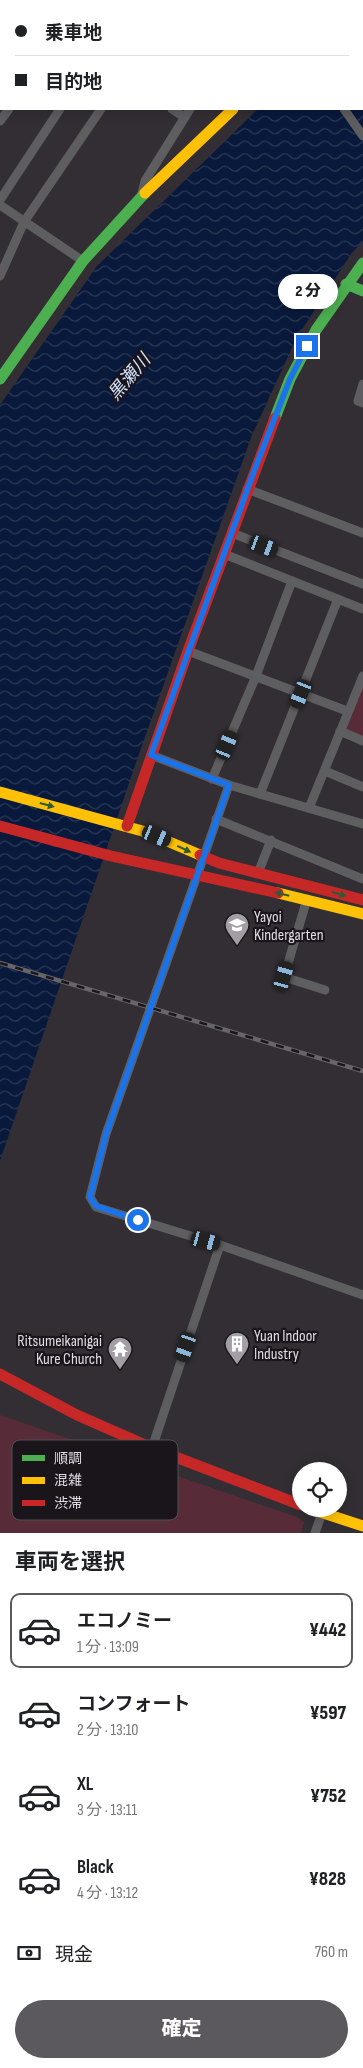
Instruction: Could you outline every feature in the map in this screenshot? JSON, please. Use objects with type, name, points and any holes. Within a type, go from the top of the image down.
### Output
[{"type":"main road","points":[[0,380],[83,261],[141,197],[232,110]]},
{"type":"main road","points":[[125,825],[247,490],[290,379],[316,330],[346,284],[363,263]]},
{"type":"main road","points":[[346,284],[363,291]]},
{"type":"main road","points":[[0,792],[125,825],[203,857],[363,900]]},
{"type":"main road","points":[[0,826],[111,856],[307,899],[363,914]]},
{"type":"main road","points":[[0,1374],[77,1415],[134,1440]]},
{"type":"main road","points":[[178,1458],[292,1502]]},
{"type":"main road","points":[[335,1517],[363,1526]]},
{"type":"street","points":[[0,121],[7,110]]},
{"type":"street","points":[[0,200],[59,110]]},
{"type":"street","points":[[0,276],[24,222],[100,110]]},
{"type":"street","points":[[174,110],[184,117]]},
{"type":"street","points":[[141,197],[145,181],[189,110]]},
{"type":"street","points":[[345,110],[363,136]]},
{"type":"street","points":[[0,205],[83,261]]},
{"type":"street","points":[[363,384],[358,401],[363,404]]},
{"type":"street","points":[[247,490],[363,533]]},
{"type":"street","points":[[232,533],[363,584]]},
{"type":"street","points":[[224,554],[363,608]]},
{"type":"street","points":[[212,779],[256,676],[292,581]]},
{"type":"street","points":[[260,794],[338,599]]},
{"type":"street","points":[[188,651],[347,711]]},
{"type":"street","points":[[309,808],[347,711],[362,681]]},
{"type":"street","points":[[340,731],[363,741]]},
{"type":"street","points":[[151,755],[229,785],[363,824]]},
{"type":"street","points":[[324,771],[363,787]]},
{"type":"street","points":[[229,785],[109,1125],[90,1197],[96,1206],[220,1245],[363,1294]]},
{"type":"street","points":[[216,819],[363,878]]},
{"type":"street","points":[[258,873],[271,840]]},
{"type":"street","points":[[307,899],[284,976],[325,990]]},
{"type":"street","points":[[155,1440],[220,1245]]},
{"type":"street","points":[[314,1533],[315,1517]]},
{"type":"shaded area","points":[[363,688],[363,737],[347,731],[345,727],[360,690]]},
{"type":"shaded area","points":[[0,1415],[73,1440],[12,1440],[12,1520],[178,1520],[178,1476],[292,1515],[292,1517],[297,1517],[304,1522],[301,1533],[0,1533]]},
{"type":"water","name":"黒瀬川","points":[[257,110],[363,110],[363,241],[351,254],[296,339],[252,435],[139,754],[0,1161],[0,405],[97,266]]},
{"type":"railway","points":[[0,963],[363,1071]]},
{"type":"traffic: fast","points":[[0,379],[83,261],[145,193]]},
{"type":"traffic: fast","points":[[275,418],[290,379],[316,330],[363,263]]},
{"type":"traffic: fast","points":[[346,284],[363,291]]},
{"type":"traffic: slow","points":[[145,193],[232,110]]},
{"type":"traffic: slow","points":[[0,792],[146,832],[200,855]]},
{"type":"traffic: slow","points":[[278,893],[363,914]]},
{"type":"traffic: slow","points":[[335,1517],[363,1526]]},
{"type":"traffic: jam","points":[[127,826],[188,651],[275,418]]},
{"type":"traffic: jam","points":[[0,826],[111,856],[278,893]]},
{"type":"traffic: jam","points":[[200,855],[219,863],[363,900]]},
{"type":"traffic: jam","points":[[0,1374],[77,1415],[134,1440]]},
{"type":"traffic: jam","points":[[178,1458],[292,1502]]},
{"type":"place","name":"Yayoi Kindergarten","points":[[237,946]]},
{"type":"place","name":"Yuan Indoor Industry","points":[[237,1365]]},
{"type":"place","name":"Ritsumeikanigai Kure Church","points":[[120,1370]]},
{"type":"route","points":[[138,1220],[96,1206],[90,1197],[106,1134],[229,785],[151,755],[254,471],[290,379],[307,346]]}]
